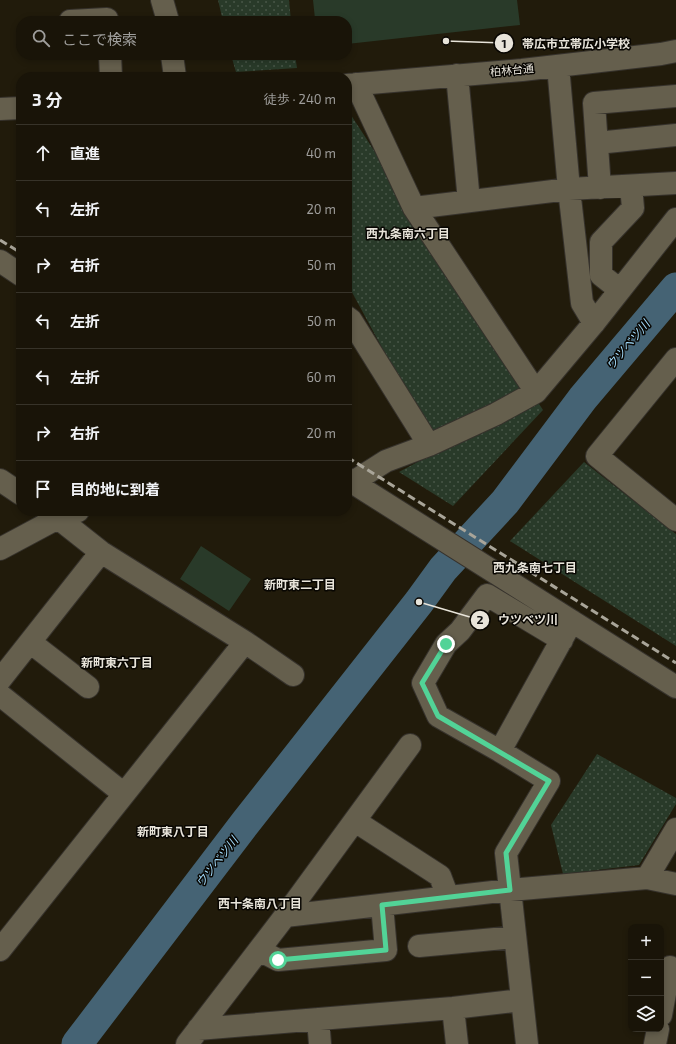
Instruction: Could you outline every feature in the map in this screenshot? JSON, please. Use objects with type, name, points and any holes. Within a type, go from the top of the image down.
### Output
[{"type":"street","points":[[162,0],[167,16]]},
{"type":"street","name":"柏林台通","points":[[352,84],[558,66],[676,51]]},
{"type":"street","points":[[110,60],[111,72]]},
{"type":"street","points":[[173,60],[174,72]]},
{"type":"street","points":[[558,66],[582,303],[594,323]]},
{"type":"street","points":[[457,75],[469,201]]},
{"type":"street","points":[[352,86],[414,208],[536,392]]},
{"type":"street","points":[[600,188],[594,103],[676,96]]},
{"type":"street","points":[[0,110],[16,108]]},
{"type":"street","points":[[597,143],[676,135]]},
{"type":"street","points":[[414,208],[570,190],[676,183]]},
{"type":"street","points":[[620,290],[601,275],[601,242],[633,208],[632,186]]},
{"type":"street","points":[[352,479],[386,461],[429,445],[496,414],[536,392],[594,323],[676,219]]},
{"type":"street","points":[[0,261],[16,271]]},
{"type":"street","points":[[352,322],[429,445]]},
{"type":"street","points":[[676,359],[597,456],[676,520]]},
{"type":"street","points":[[0,480],[16,491]]},
{"type":"street","points":[[352,481],[473,559],[567,631]]},
{"type":"street","points":[[0,549],[50,516]]},
{"type":"street","points":[[53,516],[101,552],[245,642],[293,675]]},
{"type":"street","points":[[0,680],[101,552]]},
{"type":"street","points":[[527,1044],[506,853],[549,781],[438,716],[422,683],[446,644],[460,631],[487,595],[567,631],[676,687]]},
{"type":"street","points":[[500,751],[567,631]]},
{"type":"street","points":[[30,642],[88,686]]},
{"type":"street","points":[[0,950],[245,642]]},
{"type":"street","points":[[0,695],[124,794]]},
{"type":"street","points":[[193,1036],[285,916],[410,745]]},
{"type":"street","points":[[355,821],[440,876],[448,897]]},
{"type":"street","points":[[647,878],[676,829]]},
{"type":"street","points":[[285,916],[510,890],[647,878],[676,884]]},
{"type":"street","points":[[259,950],[278,960],[386,950],[382,905]]},
{"type":"street","points":[[419,946],[515,937]]},
{"type":"street","points":[[664,999],[670,967]]},
{"type":"street","points":[[193,1036],[318,1019],[453,1008],[522,1000]]},
{"type":"street","points":[[453,1008],[456,1044]]},
{"type":"street","points":[[318,1019],[320,1044]]},
{"type":"street","points":[[656,1044],[658,1032]]},
{"type":"green space","points":[[218,0],[289,0],[291,16],[222,16]]},
{"type":"green space","points":[[313,0],[517,0],[520,25],[352,43],[352,16],[315,16]]},
{"type":"green space","points":[[232,60],[296,60],[297,68],[236,72]]},
{"type":"green space","points":[[352,117],[543,410],[453,506],[399,472],[438,451],[352,292]]},
{"type":"green space","points":[[584,462],[676,534],[676,646],[510,541]]},
{"type":"green space","points":[[201,546],[251,579],[229,611],[180,579]]},
{"type":"green space","points":[[597,754],[676,798],[676,804],[639,865],[563,874],[551,825]]},
{"type":"waterway","name":"ウツベツ川","points":[[77,1044],[246,822],[419,602],[443,569],[505,502],[583,398],[676,288]]},
{"type":"railway","points":[[0,240],[16,250]]},
{"type":"railway","points":[[352,460],[676,663]]},
{"type":"place","name":"帯広市立帯広小学校","points":[[446,41]]},
{"type":"place","name":"ウツベツ川","points":[[419,602]]},
{"type":"district","name":"西九条南六丁目","points":[[408,234]]},
{"type":"district","name":"西九条南七丁目","points":[[535,568]]},
{"type":"district","name":"新町東二丁目","points":[[300,585]]},
{"type":"district","name":"新町東六丁目","points":[[117,663]]},
{"type":"district","name":"新町東八丁目","points":[[173,832]]},
{"type":"district","name":"西十条南八丁目","points":[[260,904]]},
{"type":"route","points":[[278,960],[386,950],[382,905],[510,890],[506,853],[549,781],[438,716],[422,683],[446,644]]}]
